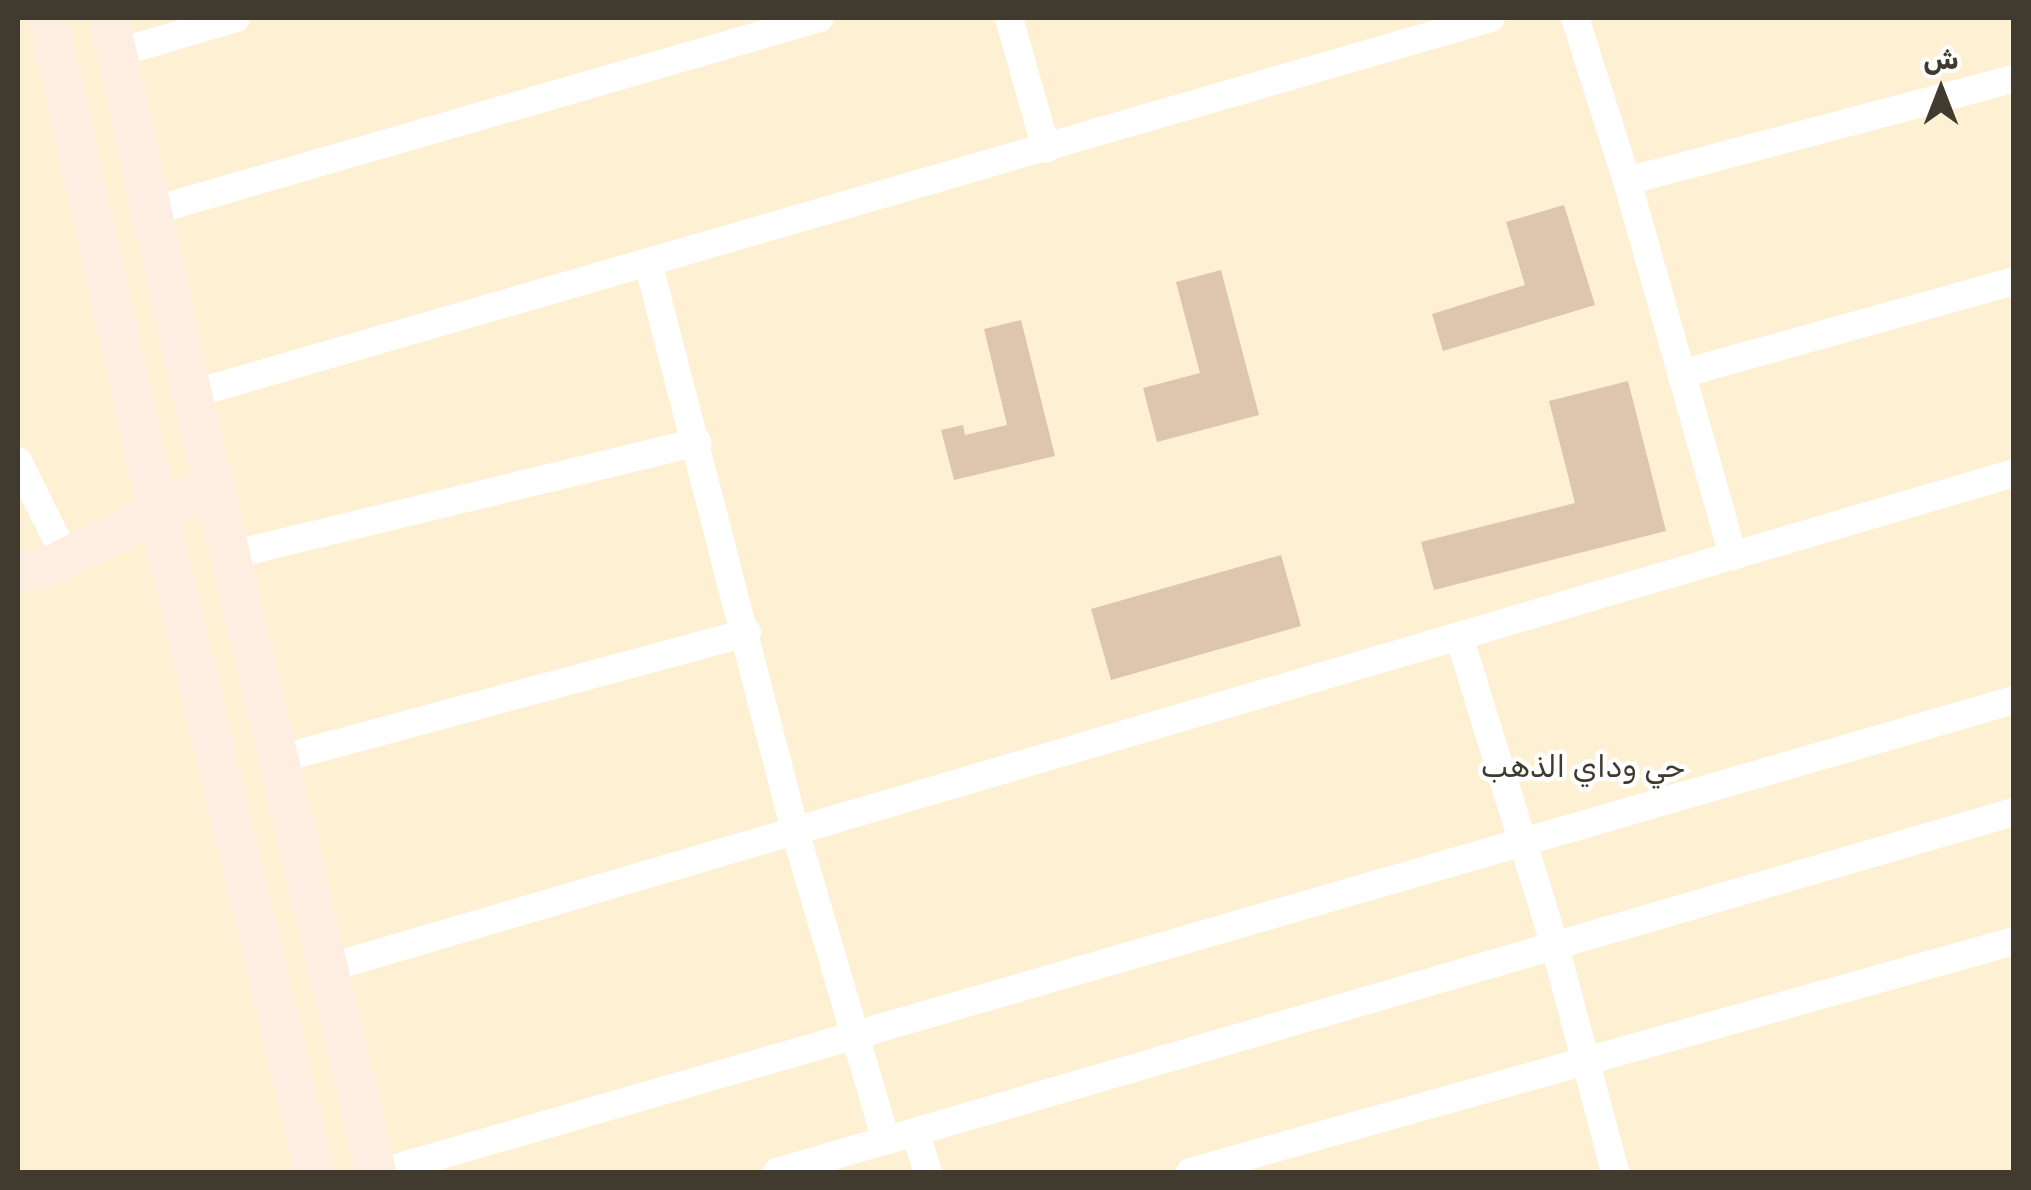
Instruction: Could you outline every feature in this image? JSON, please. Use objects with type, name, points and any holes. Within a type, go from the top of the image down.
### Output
[{"type":"street","points":[[48,18],[158,511],[314,1172]]},
{"type":"street","points":[[236,18],[113,35],[192,394],[379,1172],[2014,700]]},
{"type":"street","points":[[152,211],[820,18]]},
{"type":"street","points":[[1009,18],[1046,149]]},
{"type":"street","points":[[192,394],[1491,18]]},
{"type":"street","points":[[1575,18],[1627,181],[1733,556]]},
{"type":"street","points":[[1627,181],[2014,80]]},
{"type":"street","points":[[648,262],[698,442],[795,831],[886,1141]]},
{"type":"street","points":[[1681,374],[2014,281]]},
{"type":"street","points":[[231,555],[698,442]]},
{"type":"street","points":[[18,461],[42,566],[32,591],[18,603]]},
{"type":"street","points":[[328,968],[2014,473]]},
{"type":"street","points":[[42,566],[214,485]]},
{"type":"street","points":[[279,760],[747,632]]},
{"type":"street","points":[[1458,636],[1555,946],[1615,1172]]},
{"type":"street","points":[[778,1172],[2014,812]]},
{"type":"street","points":[[1190,1172],[2014,942]]},
{"type":"street","points":[[916,1132],[928,1172]]},
{"type":"building","points":[[1564,205],[1595,305],[1443,351],[1432,314],[1525,285],[1506,222]]},
{"type":"building","points":[[1221,270],[1259,415],[1157,442],[1143,388],[1200,373],[1176,282]]},
{"type":"building","points":[[1021,320],[1055,456],[954,480],[941,430],[963,425],[965,435],[1007,425],[984,329]]},
{"type":"building","points":[[1628,381],[1666,531],[1434,590],[1421,542],[1575,503],[1549,401]]},
{"type":"building","points":[[1281,555],[1301,626],[1111,680],[1091,609]]},
{"type":"district","name":"حي وداي الذهب","points":[[1583,767]]}]
